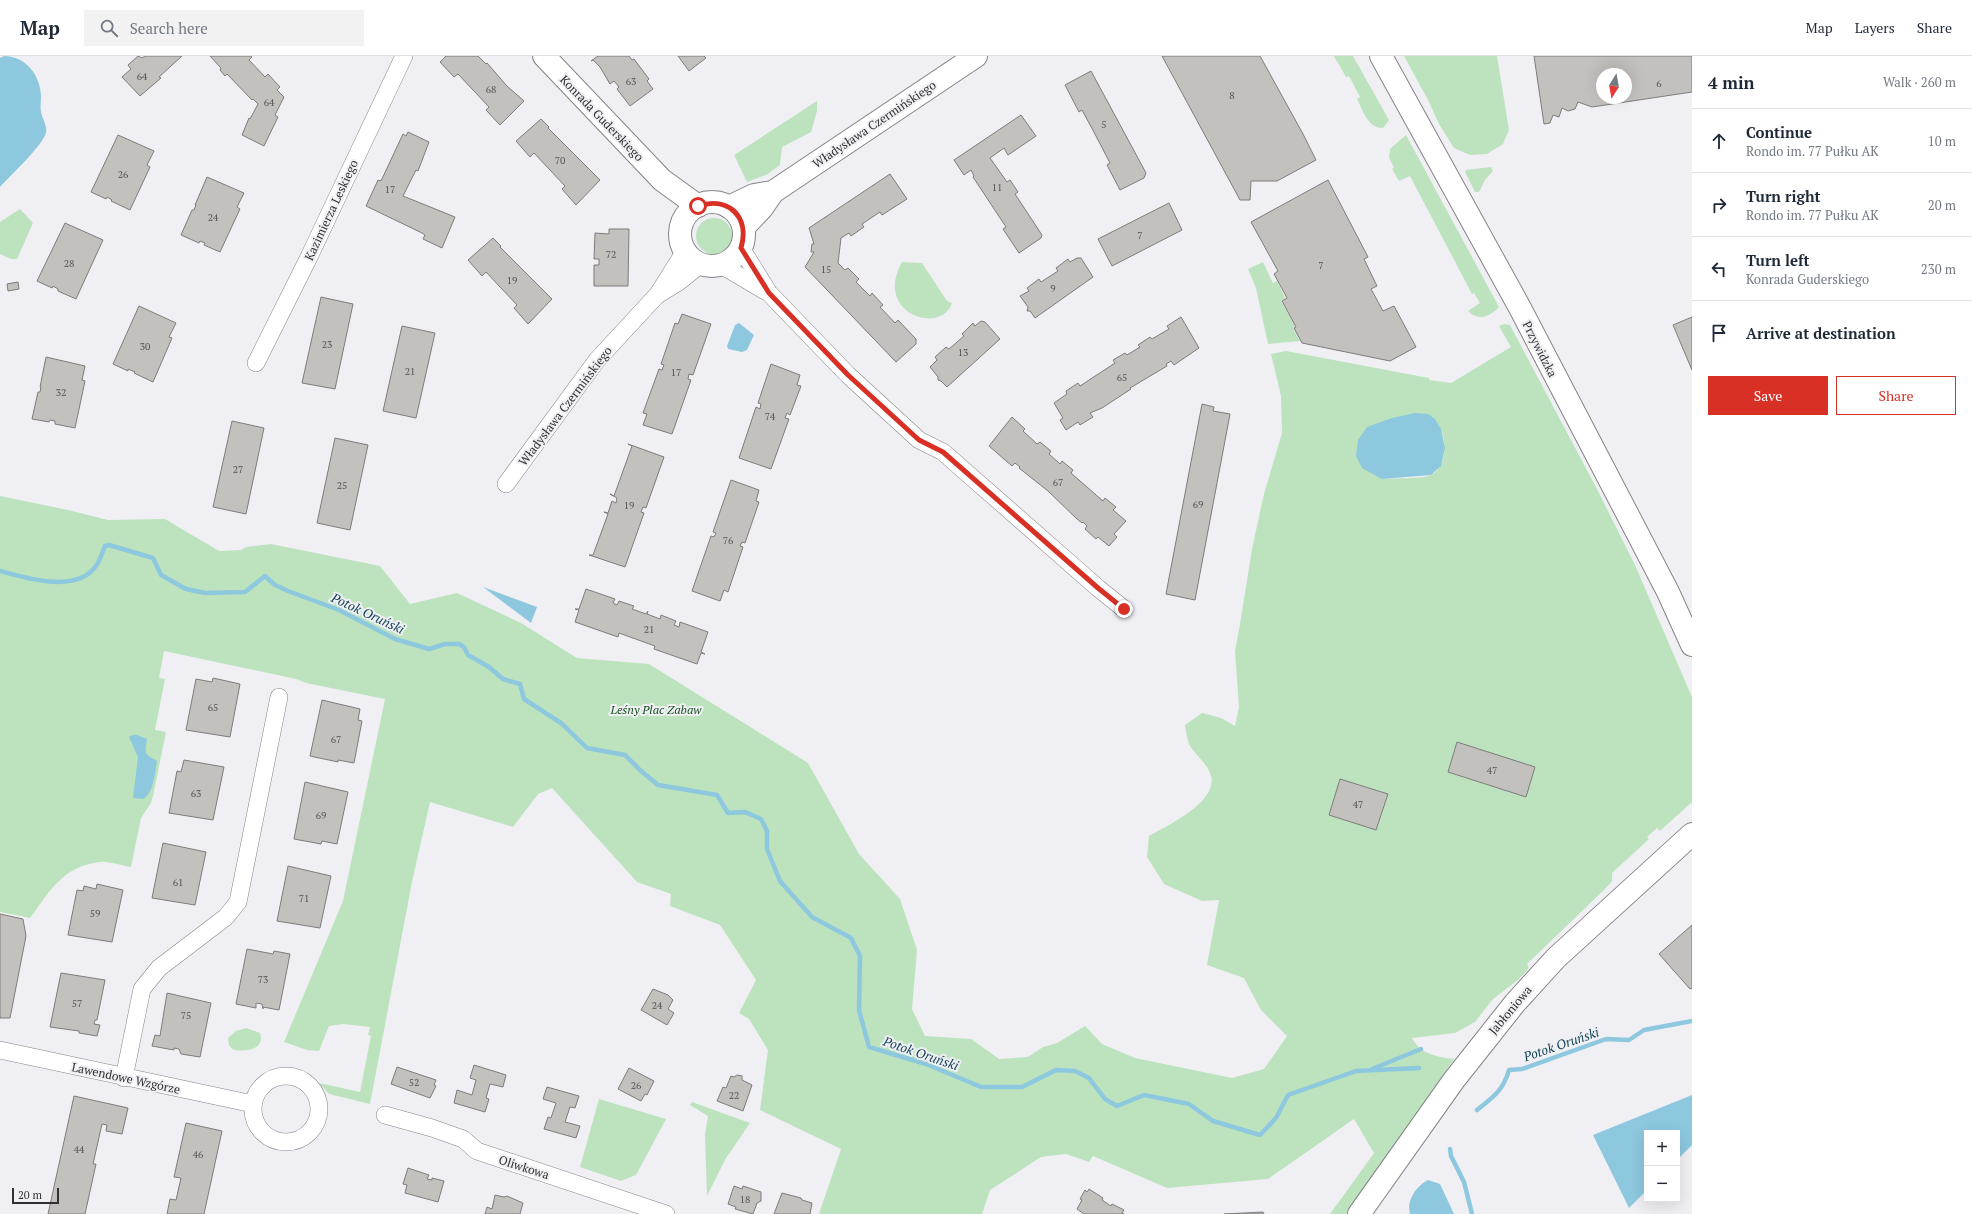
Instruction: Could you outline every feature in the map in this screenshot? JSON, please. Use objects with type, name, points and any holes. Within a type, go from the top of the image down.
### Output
[{"type":"street","name":"Kazimierza Leskiego","points":[[256,363],[309,257],[404,56]]},
{"type":"street","name":"Konrada Guderskiego","points":[[544,56],[662,180],[698,206]]},
{"type":"street","name":"Władysława Czermińskiego","points":[[742,238],[773,192],[976,56]]},
{"type":"street","name":"Przywidzka","points":[[1381,56],[1520,308],[1668,592],[1692,645]]},
{"type":"street","name":"Konrada Guderskiego","points":[[662,180],[671,201],[683,221]]},
{"type":"street","name":"Władysława Czermińskiego","points":[[730,207],[754,195],[773,192]]},
{"type":"street","points":[[769,293],[703,260],[681,241],[683,221],[689,212],[708,202],[719,203],[730,207],[739,216],[742,238],[769,293],[848,375],[919,440],[943,452],[1124,609]]},
{"type":"street","points":[[703,260],[733,258],[742,238]]},
{"type":"street","name":"Władysława Czermińskiego","points":[[506,484],[597,360],[658,294],[703,260]]},
{"type":"street","points":[[124,1078],[142,989],[159,968],[226,917],[238,902],[279,697]]},
{"type":"street","name":"Jabłoniowa","points":[[1359,1214],[1454,1080],[1515,1003],[1556,958],[1692,834]]},
{"type":"street","name":"Lawendowe Wzgórze","points":[[0,1050],[124,1078],[253,1104]]},
{"type":"street","name":"Oliwkowa","points":[[385,1115],[432,1128],[463,1139],[477,1151],[666,1214]]},
{"type":"green space","points":[[1334,56],[1353,56],[1389,120],[1383,128],[1373,125],[1367,118],[1357,99],[1360,97],[1349,76],[1346,77]]},
{"type":"green space","points":[[1404,56],[1497,56],[1509,130],[1503,144],[1487,154],[1470,155],[1454,148],[1439,124],[1428,100]]},
{"type":"green space","points":[[817,101],[817,111],[811,132],[782,147],[780,165],[768,174],[747,182],[734,155]]},
{"type":"green space","points":[[1406,135],[1499,307],[1488,315],[1480,317],[1468,311],[1480,303],[1474,293],[1472,294],[1410,176],[1399,181],[1392,169],[1394,167],[1389,158],[1390,149]]},
{"type":"green space","points":[[1491,167],[1493,171],[1485,180],[1479,192],[1475,192],[1465,172],[1466,170]]},
{"type":"green space","points":[[20,209],[33,223],[17,259],[11,259],[0,254],[0,222]]},
{"type":"green space","points":[[714,218],[724,221],[729,226],[732,236],[729,246],[724,251],[714,254],[704,251],[699,246],[696,236],[699,226],[704,221]]},
{"type":"green space","points":[[902,262],[922,263],[947,301],[952,303],[946,313],[935,318],[924,318],[912,314],[902,306],[896,295],[895,280]]},
{"type":"green space","points":[[1263,262],[1273,283],[1277,281],[1285,298],[1281,301],[1295,326],[1293,328],[1300,341],[1268,344],[1256,288],[1248,269]]},
{"type":"green space","name":"Leśny Plac Zabaw","points":[[1504,324],[1510,325],[1597,489],[1635,565],[1692,697],[1692,802],[1660,831],[1657,828],[1647,837],[1649,839],[1612,873],[1612,881],[1608,886],[1527,964],[1529,968],[1518,980],[1493,999],[1475,1022],[1455,1033],[1412,1038],[1420,1048],[1430,1054],[1454,1059],[1346,1214],[1330,1214],[1374,1153],[1354,1119],[1268,1179],[1167,1188],[1093,1156],[1089,1162],[1066,1154],[1041,1157],[990,1190],[982,1214],[819,1214],[841,1149],[760,1110],[768,1050],[749,1019],[739,1013],[756,980],[720,925],[670,906],[671,894],[637,882],[552,788],[538,794],[513,827],[430,802],[412,882],[370,1104],[329,1094],[319,1083],[360,1092],[371,1036],[368,1035],[370,1027],[343,1024],[329,1026],[319,1051],[307,1050],[284,1042],[343,901],[385,699],[306,683],[296,679],[164,651],[159,678],[165,679],[155,730],[166,732],[153,796],[151,803],[141,818],[131,867],[104,862],[87,864],[67,874],[59,881],[51,889],[30,918],[0,912],[0,496],[108,520],[165,519],[219,551],[241,550],[246,547],[271,544],[380,566],[410,604],[457,593],[521,623],[577,658],[649,664],[808,763],[859,854],[900,899],[917,950],[912,1009],[925,1036],[971,1039],[999,1059],[1028,1057],[1043,1047],[1057,1043],[1085,1026],[1102,1044],[1135,1058],[1232,1078],[1264,1069],[1287,1036],[1261,1010],[1244,978],[1207,965],[1219,900],[1202,901],[1164,884],[1147,857],[1149,836],[1191,811],[1208,793],[1212,783],[1208,769],[1190,746],[1185,725],[1202,713],[1221,718],[1235,726],[1239,707],[1235,651],[1252,549],[1264,494],[1282,433],[1281,396],[1271,354],[1286,351],[1429,378],[1429,380],[1451,383],[1511,347],[1499,326]],"holes":[[[1428,415],[1435,420],[1439,426],[1444,440],[1443,460],[1440,466],[1431,475],[1427,476],[1382,479]]]},
{"type":"green space","points":[[246,1028],[260,1033],[260,1043],[257,1047],[252,1049],[242,1051],[232,1049],[229,1045],[228,1038],[236,1031]]},
{"type":"green space","points":[[599,1099],[666,1119],[636,1175],[621,1181],[580,1167]]},
{"type":"green space","points":[[692,1102],[750,1123],[726,1158],[707,1196],[705,1134],[708,1116],[690,1105]]},
{"type":"water","points":[[4,56],[19,59],[31,69],[35,75],[40,89],[41,110],[46,125],[46,133],[33,153],[0,187],[0,58]]},
{"type":"water","points":[[739,323],[754,335],[747,350],[742,352],[728,349],[727,346],[735,325]]},
{"type":"water","points":[[1415,413],[1428,414],[1435,419],[1441,429],[1445,448],[1441,466],[1431,475],[1382,479],[1362,468],[1356,456],[1358,440],[1367,427],[1392,418]]},
{"type":"water","points":[[483,587],[537,607],[531,623]]},
{"type":"water","points":[[133,735],[147,739],[146,752],[157,761],[152,787],[147,796],[143,799],[133,798],[138,757],[129,737]]},
{"type":"water","points":[[1692,1095],[1692,1145],[1680,1157],[1680,1130],[1644,1130],[1644,1193],[1629,1208],[1593,1135]]},
{"type":"water","points":[[1428,1180],[1440,1184],[1454,1214],[1410,1214],[1409,1204],[1413,1194]]},
{"type":"building","points":[[138,56],[142,58],[145,56],[182,56],[159,77],[161,78],[140,96],[122,77],[131,69],[128,65]]},
{"type":"building","points":[[210,56],[251,56],[252,57],[249,60],[265,77],[268,74],[280,87],[277,90],[284,97],[275,115],[278,117],[264,146],[242,135],[249,118],[250,119],[258,104],[253,99],[252,100],[227,74],[225,76],[220,70],[221,68]]},
{"type":"building","points":[[446,56],[478,56],[486,64],[487,63],[507,86],[524,101],[500,125],[486,110],[489,107],[458,74],[454,77],[440,62]]},
{"type":"building","points":[[598,56],[629,56],[632,60],[634,59],[649,79],[647,81],[653,89],[630,106],[617,89],[619,87],[614,81],[610,84],[600,67],[593,60],[591,61]]},
{"type":"building","points":[[678,56],[704,56],[706,58],[689,71]]},
{"type":"building","points":[[1162,56],[1260,56],[1316,160],[1277,181],[1251,181],[1250,200],[1240,200]]},
{"type":"building","points":[[1534,56],[1692,56],[1692,92],[1632,101],[1632,68],[1596,68],[1596,104],[1612,104],[1592,107],[1578,102],[1575,109],[1568,111],[1562,108],[1559,117],[1553,115],[1550,123],[1544,124]]},
{"type":"building","points":[[1091,71],[1146,173],[1144,178],[1120,190],[1107,165],[1110,163],[1096,136],[1082,110],[1079,112],[1065,85]]},
{"type":"building","points":[[1021,115],[1036,136],[1008,155],[1004,148],[990,158],[1007,182],[1010,180],[1018,192],[1015,194],[1042,235],[1041,238],[1019,253],[1003,229],[1006,227],[973,177],[974,176],[971,170],[964,175],[954,160]]},
{"type":"building","points":[[541,119],[549,127],[548,128],[600,180],[576,205],[562,189],[565,186],[534,153],[530,157],[516,141]]},
{"type":"building","points":[[408,132],[429,142],[418,171],[416,170],[403,196],[455,217],[442,248],[423,239],[425,235],[422,233],[366,206],[378,180],[381,181],[403,134],[406,136]]},
{"type":"building","points":[[118,135],[154,151],[147,165],[150,167],[130,210],[111,201],[112,200],[107,197],[106,199],[91,192]]},
{"type":"building","points":[[890,174],[907,199],[882,215],[880,212],[862,224],[864,227],[851,236],[849,233],[841,238],[838,263],[845,270],[848,268],[859,279],[856,282],[870,296],[872,293],[883,305],[880,307],[895,323],[898,320],[916,339],[916,344],[896,362],[805,267],[814,252],[811,252],[812,244],[814,244],[809,228]]},
{"type":"building","points":[[207,177],[244,193],[237,207],[240,209],[220,252],[204,245],[205,243],[200,241],[199,243],[181,235],[192,210],[194,210]]},
{"type":"building","points":[[1328,180],[1368,257],[1364,259],[1377,286],[1371,289],[1383,311],[1394,306],[1416,347],[1390,361],[1302,343],[1294,328],[1296,327],[1282,301],[1287,298],[1274,274],[1278,271],[1251,222]]},
{"type":"building","points":[[1169,203],[1182,230],[1112,266],[1098,239]]},
{"type":"building","points":[[65,223],[103,240],[76,299],[58,291],[58,289],[53,286],[52,288],[37,281]]},
{"type":"building","points":[[609,229],[629,229],[628,286],[594,286],[594,265],[599,265],[599,259],[594,259],[595,233],[609,234]]},
{"type":"building","points":[[493,238],[501,246],[500,247],[552,299],[528,324],[514,308],[517,305],[486,272],[482,276],[468,260]]},
{"type":"building","points":[[1077,258],[1081,258],[1093,277],[1035,318],[1030,311],[1027,311],[1028,307],[1020,296],[1029,291],[1027,288],[1039,279],[1041,282],[1058,271],[1056,268],[1068,259],[1070,262]]},
{"type":"building","points":[[18,282],[19,289],[8,291],[7,284]]},
{"type":"building","points":[[321,297],[353,304],[335,389],[302,383]]},
{"type":"building","points":[[139,306],[176,323],[169,337],[172,338],[153,382],[134,373],[135,372],[128,369],[128,371],[113,364]]},
{"type":"building","points":[[682,314],[711,324],[693,375],[689,374],[688,379],[691,380],[672,434],[643,425],[647,414],[643,413],[659,369],[662,370],[664,365],[661,364],[675,323],[678,324]]},
{"type":"building","points":[[1181,317],[1199,348],[1174,365],[1171,361],[1166,364],[1167,366],[1130,388],[1131,389],[1102,408],[1090,413],[1093,417],[1080,425],[1078,422],[1066,430],[1060,420],[1063,418],[1054,403],[1067,394],[1066,391],[1078,383],[1080,386],[1115,363],[1113,360],[1125,353],[1127,355],[1140,347],[1138,345],[1150,337],[1152,339],[1169,329],[1167,326]]},
{"type":"building","points":[[1692,317],[1692,370],[1673,325]]},
{"type":"building","points":[[981,321],[985,322],[1000,339],[947,387],[938,380],[938,377],[930,367],[937,360],[935,357],[946,347],[949,349],[964,336],[962,334],[973,323],[975,326]]},
{"type":"building","points":[[402,326],[435,333],[416,418],[383,411]]},
{"type":"building","points":[[46,357],[85,366],[82,380],[85,381],[75,428],[55,424],[55,421],[50,420],[49,422],[32,419],[38,392],[40,392]]},
{"type":"building","points":[[771,364],[800,375],[797,385],[801,386],[790,415],[787,413],[785,418],[789,419],[771,469],[739,458],[756,407],[760,409],[761,404],[758,403]]},
{"type":"building","points":[[1202,404],[1214,407],[1213,411],[1230,414],[1195,600],[1166,594]]},
{"type":"building","points":[[1012,417],[1025,429],[1023,431],[1037,444],[1040,442],[1051,451],[1049,454],[1060,464],[1062,461],[1073,470],[1071,473],[1103,501],[1105,498],[1116,507],[1113,510],[1126,521],[1114,534],[1117,537],[1109,546],[1098,537],[1096,539],[1085,529],[1087,526],[1083,522],[1082,523],[1077,519],[1048,491],[1019,468],[1020,467],[1015,463],[1012,466],[989,446]]},
{"type":"building","points":[[232,421],[264,428],[246,514],[213,507]]},
{"type":"building","points":[[335,438],[368,445],[350,530],[317,523]]},
{"type":"building","points":[[628,444],[664,457],[646,508],[643,507],[641,512],[644,513],[625,567],[589,555],[593,555],[608,514],[604,512],[608,513],[612,501],[616,503],[617,498],[610,494],[614,496],[632,446]]},
{"type":"building","points":[[731,480],[759,490],[756,501],[759,502],[745,543],[742,542],[740,546],[743,547],[728,592],[724,590],[720,601],[692,591],[711,536],[714,537],[716,533],[713,532]]},
{"type":"building","points":[[586,589],[615,599],[613,603],[617,605],[619,601],[634,606],[632,609],[646,614],[648,611],[647,614],[660,619],[661,615],[676,621],[674,625],[679,627],[680,622],[708,632],[701,652],[705,654],[701,653],[697,664],[654,649],[655,646],[619,633],[618,637],[575,622],[579,610],[575,609],[579,609]]},
{"type":"building","points":[[213,678],[240,684],[230,737],[186,730],[196,679],[212,682]]},
{"type":"building","points":[[322,700],[360,709],[358,720],[362,721],[354,763],[338,760],[338,762],[310,756]]},
{"type":"building","points":[[1457,742],[1535,767],[1526,797],[1448,772]]},
{"type":"building","points":[[184,760],[224,767],[213,820],[169,813],[177,771],[181,772]]},
{"type":"building","points":[[1340,779],[1388,794],[1376,830],[1329,815]]},
{"type":"building","points":[[305,782],[348,792],[337,844],[322,841],[321,844],[294,839]]},
{"type":"building","points":[[163,843],[206,852],[195,905],[152,898]]},
{"type":"building","points":[[288,866],[331,876],[320,928],[277,921]]},
{"type":"building","points":[[97,884],[123,890],[112,942],[68,935],[77,890],[83,891],[84,886],[96,889]]},
{"type":"building","points":[[0,914],[23,919],[26,936],[10,1018],[0,1018]]},
{"type":"building","points":[[1692,925],[1692,988],[1690,989],[1659,954]]},
{"type":"building","points":[[247,949],[273,954],[274,951],[290,954],[279,1010],[263,1007],[263,1009],[262,1004],[256,1003],[256,1008],[236,1004]]},
{"type":"building","points":[[61,973],[105,980],[97,1020],[95,1020],[94,1024],[100,1025],[97,1036],[79,1033],[79,1031],[50,1027]]},
{"type":"building","points":[[653,989],[668,995],[673,1000],[668,1009],[674,1013],[667,1025],[641,1010]]},
{"type":"building","points":[[167,993],[211,1003],[200,1057],[181,1054],[179,1049],[174,1048],[174,1050],[152,1046],[155,1035],[160,1036]]},
{"type":"building","points":[[474,1065],[506,1075],[503,1087],[490,1084],[486,1098],[489,1099],[485,1112],[454,1103],[457,1090],[472,1095],[476,1080],[470,1078]]},
{"type":"building","points":[[397,1067],[436,1080],[434,1085],[436,1086],[430,1098],[391,1084]]},
{"type":"building","points":[[629,1068],[654,1081],[647,1095],[645,1094],[641,1101],[618,1089]]},
{"type":"building","points":[[737,1075],[742,1076],[742,1080],[752,1085],[743,1111],[717,1101],[723,1087],[726,1088],[731,1076],[734,1077]]},
{"type":"building","points":[[547,1087],[579,1096],[575,1108],[570,1107],[565,1122],[580,1126],[576,1138],[544,1129],[548,1117],[551,1118],[556,1103],[543,1099]]},
{"type":"building","points":[[74,1096],[128,1108],[122,1134],[106,1131],[107,1125],[102,1124],[93,1164],[96,1164],[85,1214],[48,1214]]},
{"type":"building","points":[[186,1123],[222,1131],[204,1214],[167,1214],[170,1199],[176,1200],[181,1178],[174,1177]]},
{"type":"building","points":[[408,1168],[429,1175],[427,1179],[432,1180],[432,1178],[444,1181],[438,1202],[405,1193],[407,1185],[403,1184]]},
{"type":"building","points":[[734,1186],[742,1189],[743,1186],[761,1192],[761,1201],[757,1203],[753,1214],[735,1209],[736,1207],[728,1204]]},
{"type":"building","points":[[1089,1189],[1103,1198],[1102,1200],[1111,1206],[1112,1204],[1124,1210],[1122,1213],[1124,1214],[1084,1214],[1077,1209],[1085,1190],[1087,1192]]},
{"type":"building","points":[[782,1193],[801,1198],[802,1200],[812,1203],[810,1214],[774,1214]]},
{"type":"building","points":[[495,1195],[504,1197],[507,1196],[523,1203],[520,1214],[485,1214],[487,1207],[492,1209]]},
{"type":"building","points":[[1263,1212],[1264,1214],[1224,1214]]},
{"type":"waterway","name":"Potok Oruński","points":[[0,571],[50,582],[76,580],[87,575],[96,566],[105,546],[109,545],[153,558],[161,575],[186,589],[205,593],[245,592],[265,576],[275,585],[339,610],[395,639],[429,649],[445,644],[459,644],[464,647],[468,655],[489,667],[503,679],[520,684],[524,699],[561,723],[587,748],[625,755],[658,785],[717,795],[728,813],[745,812],[761,819],[767,831],[767,849],[780,881],[812,917],[851,938],[860,956],[859,1010],[869,1047],[926,1064],[981,1087],[1022,1087],[1056,1070],[1075,1071],[1089,1078],[1105,1099],[1117,1106],[1144,1095],[1189,1104],[1213,1121],[1260,1135],[1276,1118],[1288,1095],[1356,1071],[1419,1068]]},
{"type":"waterway","name":"Potok Oruński","points":[[1477,1110],[1493,1097],[1504,1083],[1509,1070],[1522,1069],[1606,1039],[1629,1040],[1644,1030],[1692,1021]]},
{"type":"waterway","points":[[1372,1069],[1421,1049]]},
{"type":"waterway","points":[[1450,1149],[1451,1156],[1464,1182],[1472,1214]]},
{"type":"route","points":[[698,206],[708,202],[719,203],[730,207],[739,216],[744,227],[744,238],[741,248],[769,293],[848,375],[919,440],[943,452],[1124,609]]}]
